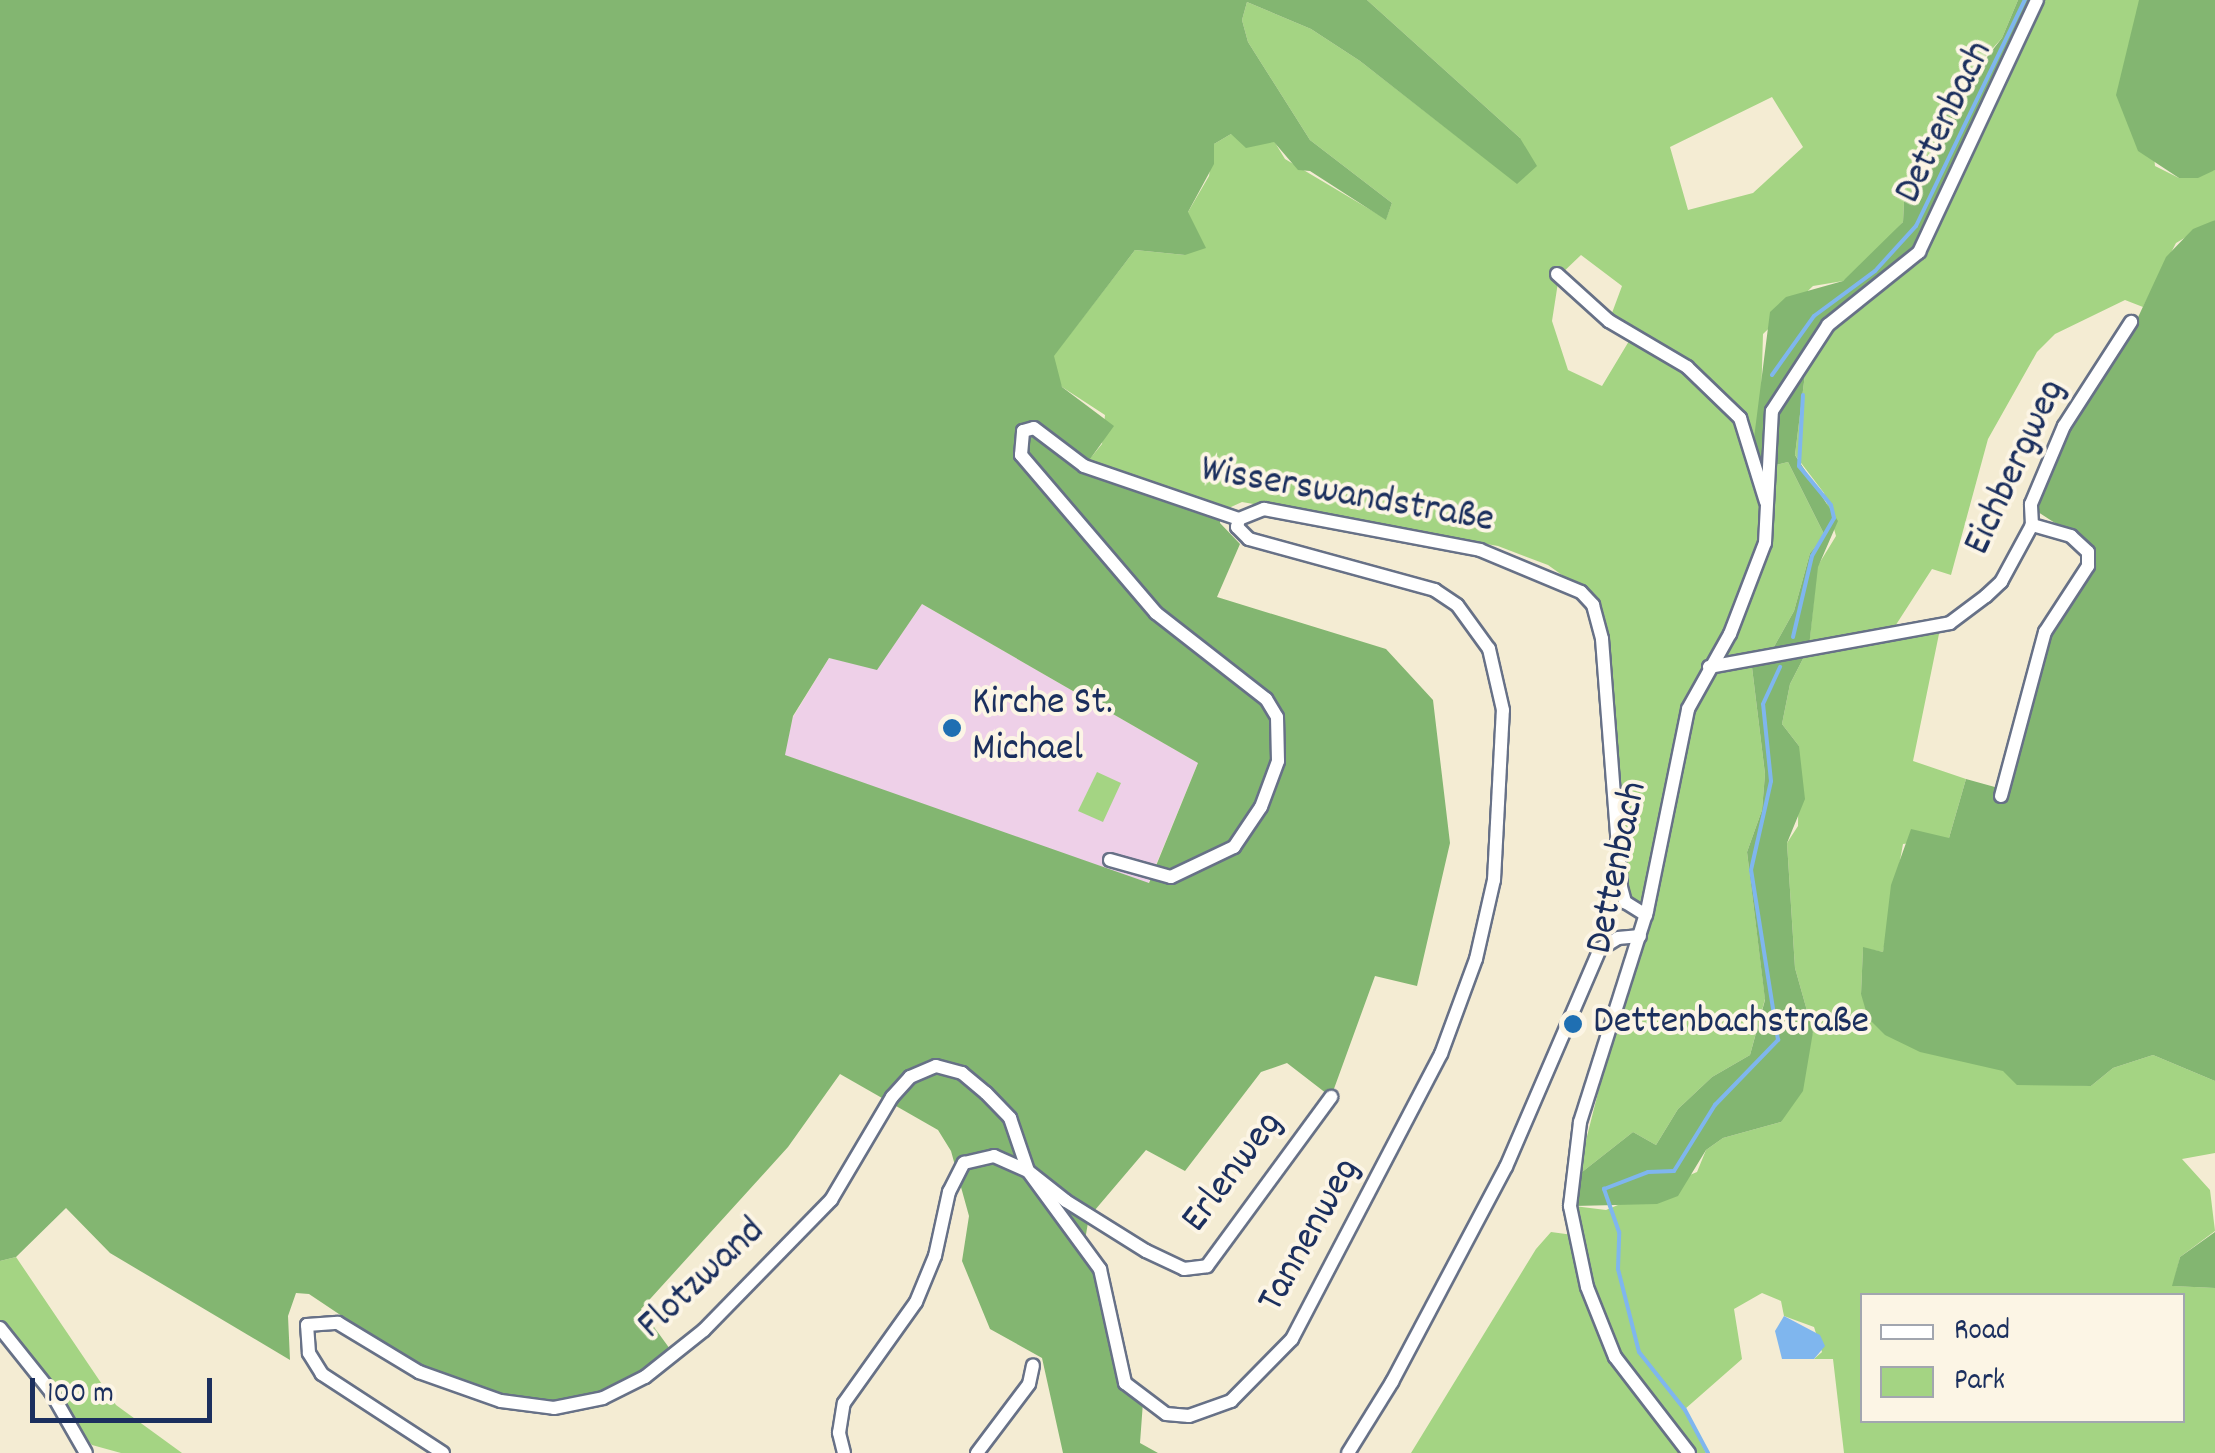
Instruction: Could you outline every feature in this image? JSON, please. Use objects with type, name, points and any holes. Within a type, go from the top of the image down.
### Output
[{"type":"street","name":"Dettenbach","points":[[1689,1453],[1616,1357],[1587,1287],[1571,1222],[1580,1122],[1646,915],[1674,760],[1688,710],[1752,584],[1769,514],[1772,411],[1828,325],[1919,252],[2037,0]]},
{"type":"street","points":[[1557,274],[1609,320],[1687,367],[1740,418],[1769,514]]},
{"type":"street","name":"Eichbergweg","points":[[1709,668],[1950,622],[2001,582],[2032,525],[2031,504],[2064,426],[2131,322]]},
{"type":"street","name":"Wisserswandstraße","points":[[1110,860],[1172,877],[1234,847],[1262,807],[1278,761],[1277,716],[1266,699],[1156,613],[1021,455],[1022,431],[1034,428],[1084,466],[1239,518],[1264,509],[1480,550],[1581,592],[1593,605],[1602,640],[1621,887],[1625,902],[1646,915]]},
{"type":"street","name":"Tannenweg","points":[[1028,1171],[1077,1229],[1100,1269],[1125,1383],[1166,1414],[1211,1411],[1246,1389],[1310,1310],[1414,1113],[1476,958],[1494,880],[1502,780],[1503,710],[1489,648],[1457,606],[1435,590],[1249,539],[1237,527],[1239,518]]},
{"type":"street","points":[[2002,796],[2045,632],[2088,566],[2088,552],[2072,536],[2032,525]]},
{"type":"street","points":[[1348,1453],[1392,1382],[1506,1167],[1600,950],[1618,938],[1640,936]]},
{"type":"street","name":"Flotzwand","points":[[443,1453],[322,1374],[309,1353],[308,1325],[338,1323],[419,1372],[500,1401],[579,1406],[646,1377],[704,1330],[831,1200],[910,1077],[936,1066],[962,1073],[1010,1118],[1028,1171]]},
{"type":"street","name":"Erlenweg","points":[[1028,1171],[1146,1251],[1184,1268],[1207,1266],[1332,1097]]},
{"type":"street","points":[[844,1453],[839,1433],[844,1403],[916,1302],[936,1256],[955,1176],[978,1156],[994,1156],[1028,1171]]},
{"type":"street","points":[[0,1328],[52,1392],[86,1453]]},
{"type":"street","points":[[978,1453],[1030,1384],[1032,1365]]},
{"type":"shaded area","points":[[922,604],[1198,763],[1148,884],[784,755],[793,717],[829,658],[877,669]]},
{"type":"green space","points":[[0,0],[1367,0],[1520,138],[1537,166],[1517,184],[1360,61],[1311,29],[1247,2],[1242,20],[1248,42],[1310,140],[1392,203],[1386,220],[1310,171],[1298,170],[1274,142],[1246,148],[1231,134],[1214,144],[1214,164],[1188,212],[1206,248],[1185,255],[1135,250],[1054,356],[1062,387],[1114,426],[1085,466],[1220,512],[1220,523],[1240,544],[1217,597],[1386,649],[1433,700],[1450,843],[1417,986],[1375,976],[1331,1097],[1287,1063],[1261,1072],[1185,1171],[1146,1150],[1089,1217],[1085,1240],[1100,1269],[1118,1370],[1143,1402],[1140,1443],[1158,1453],[1063,1453],[1042,1358],[990,1329],[962,1261],[969,1216],[951,1151],[938,1130],[840,1074],[788,1147],[641,1309],[675,1356],[645,1377],[554,1408],[439,1381],[309,1294],[296,1293],[288,1316],[290,1360],[110,1253],[66,1208],[16,1257],[0,1261]],"holes":[[[922,604],[1198,763],[1149,883],[785,755],[793,716],[829,658],[877,670]]]},
{"type":"green space","points":[[1367,0],[2018,0],[2002,38],[1958,87],[1925,170],[1904,202],[1903,222],[1859,270],[1843,281],[1813,286],[1763,334],[1759,469],[1788,462],[1825,536],[1810,553],[1794,611],[1770,654],[1751,659],[1765,774],[1762,810],[1747,852],[1765,999],[1750,1055],[1712,1077],[1678,1109],[1656,1145],[1633,1132],[1577,1176],[1606,1061],[1654,914],[1630,899],[1601,603],[1548,565],[1498,546],[1242,502],[1220,512],[1084,466],[1102,444],[1105,415],[1062,387],[1054,372],[1054,355],[1135,250],[1185,255],[1188,212],[1209,176],[1214,144],[1231,134],[1274,141],[1285,159],[1386,219],[1392,203],[1310,140],[1248,42],[1242,20],[1247,2],[1311,29],[1360,61],[1517,183],[1520,138]],"holes":[[[1772,97],[1803,147],[1753,193],[1688,210],[1670,147]],[[1581,255],[1622,286],[1609,321],[1632,336],[1602,386],[1568,370],[1552,321],[1559,276]]]},
{"type":"green space","points":[[2018,0],[2037,0],[1919,252],[1813,343],[1805,374],[1795,455],[1838,521],[1818,567],[1809,647],[1790,684],[1782,724],[1799,746],[1805,799],[1787,843],[1795,968],[1813,1032],[1803,1091],[1781,1122],[1723,1138],[1706,1150],[1678,1196],[1657,1204],[1574,1206],[1577,1176],[1633,1132],[1656,1145],[1678,1109],[1712,1077],[1750,1055],[1765,1000],[1747,852],[1762,810],[1765,774],[1751,659],[1770,654],[1794,611],[1810,553],[1825,536],[1788,462],[1759,469],[1753,446],[1770,312],[1786,297],[1843,281],[1903,222],[1904,202],[1925,169],[1943,113],[2002,38]]},
{"type":"green space","points":[[2037,0],[2139,0],[2155,166],[2179,178],[2215,170],[2215,220],[2176,243],[2143,307],[2125,300],[2055,334],[2037,352],[1988,439],[1951,575],[1932,569],[1890,634],[1940,629],[1913,761],[1966,779],[1949,838],[1903,844],[1883,952],[1863,948],[1861,994],[2060,1084],[2091,1086],[2113,1068],[2153,1055],[2215,1081],[2215,1153],[2182,1159],[2210,1190],[2215,1231],[2180,1257],[2173,1286],[2215,1288],[2215,1453],[1844,1453],[1833,1359],[1814,1359],[1822,1352],[1814,1327],[1784,1316],[1781,1301],[1762,1293],[1734,1309],[1742,1359],[1685,1409],[1706,1453],[1411,1453],[1536,1249],[1551,1232],[1573,1235],[1574,1206],[1606,1210],[1697,1172],[1706,1150],[1723,1138],[1781,1122],[1813,1032],[1795,968],[1787,843],[1798,826],[1799,746],[1782,724],[1790,684],[1809,647],[1817,567],[1836,536],[1824,493],[1795,455],[1813,343],[1872,292]]},
{"type":"green space","points":[[2139,0],[2215,0],[2215,170],[2198,178],[2179,178],[2138,151],[2116,95]]},
{"type":"green space","points":[[2215,220],[2215,1081],[2153,1055],[2113,1068],[2091,1086],[2017,1085],[2003,1071],[1920,1052],[1885,1035],[1868,1018],[1861,994],[1863,947],[1883,952],[1891,885],[1911,829],[1949,838],[1966,779],[2002,789],[2047,643],[2095,562],[2092,547],[2038,512],[2041,496],[2067,429],[2134,326],[2166,257],[2193,229]]},
{"type":"green space","points":[[1097,772],[1121,783],[1103,822],[1078,811]]},
{"type":"green space","points":[[2215,1232],[2215,1288],[2172,1286],[2180,1257]]},
{"type":"green space","points":[[16,1257],[116,1405],[182,1453],[121,1453],[92,1445],[78,1431],[0,1328],[0,1261]]},
{"type":"water","points":[[1784,1316],[1820,1335],[1825,1346],[1814,1359],[1782,1359],[1775,1331]]},
{"type":"waterway","points":[[1772,375],[1814,316],[1875,271],[1916,226],[2025,0]]},
{"type":"waterway","points":[[1793,637],[1812,556],[1834,518],[1831,505],[1799,466],[1803,395]]},
{"type":"waterway","points":[[1708,1453],[1685,1410],[1639,1352],[1618,1269],[1619,1232],[1604,1189],[1648,1172],[1674,1171],[1715,1105],[1778,1040],[1751,870],[1771,781],[1763,704],[1780,667]]},
{"type":"place","name":"Kirche St. Michael","points":[[952,728]]},
{"type":"place","name":"Dettenbachstraße","points":[[1573,1024]]}]
